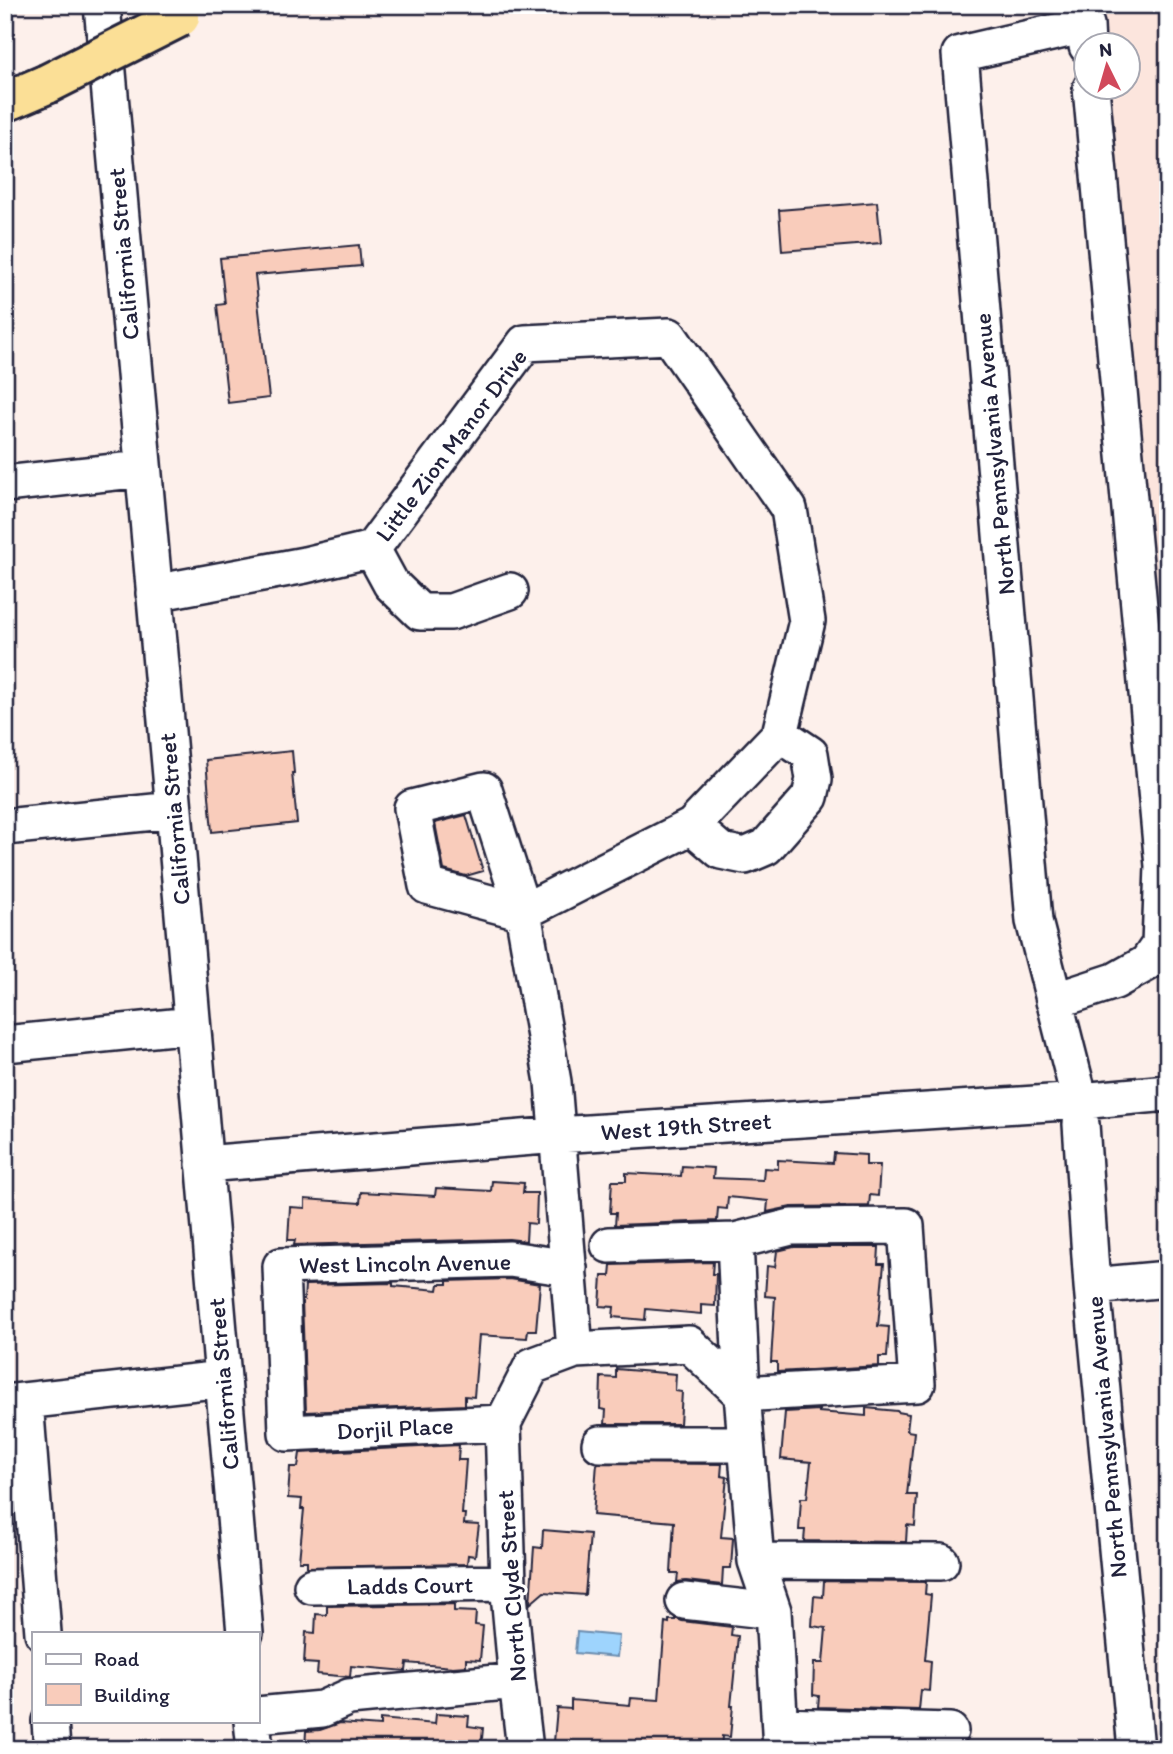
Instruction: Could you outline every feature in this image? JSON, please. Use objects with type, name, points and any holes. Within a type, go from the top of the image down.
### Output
[{"type":"highway","points":[[5,103],[190,11]]},
{"type":"street","name":"California Street","points":[[102,5],[245,1632]]},
{"type":"street","name":"North Pennsylvania Avenue","points":[[1086,32],[1086,25],[960,54],[1034,921],[1081,1112],[1092,1286],[1136,1749]]},
{"type":"street","points":[[1054,1001],[1115,981],[1147,963],[1160,944],[1163,866],[1092,102]]},
{"type":"street","name":"Little Zion Manor Drive","points":[[153,593],[305,565],[372,549],[525,343],[669,336],[789,509],[807,621],[780,734]]},
{"type":"street","points":[[5,484],[142,468]]},
{"type":"street","points":[[372,549],[391,584],[420,612],[451,612],[510,591]]},
{"type":"street","points":[[575,1350],[553,1082],[523,912],[692,826],[780,734],[810,754],[814,779],[810,797],[766,848],[744,856],[721,851],[692,826]]},
{"type":"street","points":[[5,827],[174,810]]},
{"type":"street","points":[[5,1044],[192,1025]]},
{"type":"street","name":"West 19th Street","points":[[204,1164],[558,1135],[1081,1112],[1168,1093]]},
{"type":"street","points":[[502,1423],[532,1366],[575,1350],[689,1344],[742,1394],[917,1384],[906,1226],[791,1227],[734,1241],[609,1245]]},
{"type":"street","points":[[734,1241],[742,1394],[756,1561],[773,1611],[781,1737],[950,1731]]},
{"type":"street","name":"West Lincoln Avenue","points":[[287,1433],[281,1266],[510,1259],[569,1268]]},
{"type":"street","points":[[1092,1286],[1168,1279]]},
{"type":"street","points":[[43,1632],[15,1402],[223,1379]]},
{"type":"street","name":"Dorjil Place","points":[[287,1433],[502,1423]]},
{"type":"street","name":"North Clyde Street","points":[[502,1423],[508,1583],[524,1749]]},
{"type":"street","points":[[600,1444],[746,1444]]},
{"type":"street","points":[[756,1561],[941,1562]]},
{"type":"street","name":"Ladds Court","points":[[312,1586],[508,1583]]},
{"type":"street","points":[[684,1601],[773,1611]]},
{"type":"street","points":[[259,1715],[322,1709],[349,1697],[517,1681]]},
{"type":"street","points":[[50,1722],[52,1749]]},
{"type":"street","points":[[252,1722],[255,1749]]},
{"type":"shaded area","points":[[1102,5],[1168,5],[1168,732],[1111,102],[1142,102],[1142,32],[1105,32]]},
{"type":"water","points":[[577,1632],[619,1636],[617,1657],[575,1653]]},
{"type":"building","points":[[877,202],[881,243],[782,251],[779,210]]},
{"type":"building","points":[[359,245],[361,266],[255,275],[269,398],[228,403],[217,305],[225,304],[220,258]]},
{"type":"building","points":[[292,751],[297,823],[212,832],[206,760]]},
{"type":"building","points":[[466,815],[483,871],[466,876],[444,870],[435,823]]},
{"type":"building","points":[[834,1153],[866,1155],[866,1165],[880,1165],[878,1196],[870,1195],[869,1206],[791,1207],[767,1212],[768,1201],[728,1197],[727,1209],[718,1208],[717,1221],[615,1225],[616,1213],[610,1213],[612,1181],[626,1181],[626,1173],[681,1176],[682,1166],[714,1168],[713,1178],[763,1180],[764,1168],[778,1169],[778,1160],[833,1163]]},
{"type":"building","points":[[492,1181],[524,1183],[523,1193],[537,1193],[536,1224],[527,1223],[526,1241],[509,1239],[294,1245],[295,1240],[288,1240],[290,1207],[305,1208],[305,1199],[360,1203],[361,1192],[435,1196],[436,1188],[491,1191]]},
{"type":"building","points":[[794,1247],[879,1247],[878,1264],[884,1264],[878,1326],[889,1327],[887,1357],[879,1357],[879,1366],[777,1372],[777,1362],[771,1362],[775,1297],[765,1296],[767,1266],[775,1267],[777,1251]]},
{"type":"building","points":[[713,1262],[712,1274],[716,1274],[715,1306],[701,1305],[701,1314],[646,1309],[645,1320],[613,1317],[614,1307],[600,1306],[602,1276],[610,1276],[611,1265]]},
{"type":"building","points":[[509,1279],[540,1284],[536,1330],[528,1330],[527,1338],[479,1335],[474,1397],[465,1396],[465,1405],[306,1412],[302,1300],[305,1285],[393,1283],[393,1286],[438,1290],[439,1284],[447,1284],[447,1281]]},
{"type":"building","points":[[616,1369],[676,1374],[675,1391],[682,1392],[680,1424],[605,1424],[606,1410],[600,1409],[601,1377],[616,1378]]},
{"type":"building","points":[[866,1408],[909,1414],[907,1431],[914,1432],[907,1495],[917,1495],[915,1526],[907,1525],[906,1542],[804,1541],[805,1530],[799,1530],[801,1498],[807,1498],[811,1462],[781,1459],[785,1412],[819,1410],[866,1416]]},
{"type":"building","points":[[459,1445],[458,1460],[466,1460],[462,1514],[465,1514],[464,1524],[479,1525],[475,1556],[468,1555],[467,1564],[307,1567],[307,1561],[299,1561],[304,1509],[301,1509],[302,1499],[288,1498],[290,1467],[298,1467],[300,1453]]},
{"type":"building","points":[[597,1463],[722,1464],[721,1476],[727,1477],[721,1537],[733,1538],[731,1568],[723,1568],[722,1585],[677,1582],[678,1573],[671,1573],[674,1522],[593,1515]]},
{"type":"building","points":[[543,1530],[590,1534],[585,1595],[544,1592],[530,1604],[534,1547],[542,1548]]},
{"type":"building","points":[[824,1581],[926,1582],[925,1594],[931,1595],[925,1660],[931,1661],[929,1691],[921,1690],[919,1710],[818,1707],[819,1696],[813,1695],[814,1663],[823,1663],[826,1628],[812,1626],[814,1596],[823,1597]]},
{"type":"building","points":[[454,1604],[454,1611],[476,1612],[475,1625],[483,1626],[480,1660],[466,1659],[466,1666],[407,1663],[406,1671],[351,1666],[350,1677],[317,1674],[318,1664],[304,1663],[306,1632],[315,1633],[316,1614],[327,1615],[327,1606]]},
{"type":"building","points":[[675,1618],[732,1627],[731,1635],[738,1636],[730,1737],[722,1736],[721,1749],[562,1749],[562,1743],[554,1742],[557,1708],[571,1709],[571,1700],[630,1705],[631,1698],[659,1700],[665,1622],[669,1623],[669,1620]]},
{"type":"building","points":[[436,1714],[469,1716],[468,1726],[483,1728],[481,1749],[305,1749],[306,1731],[320,1730],[340,1723],[380,1726],[380,1719],[435,1724]]}]
